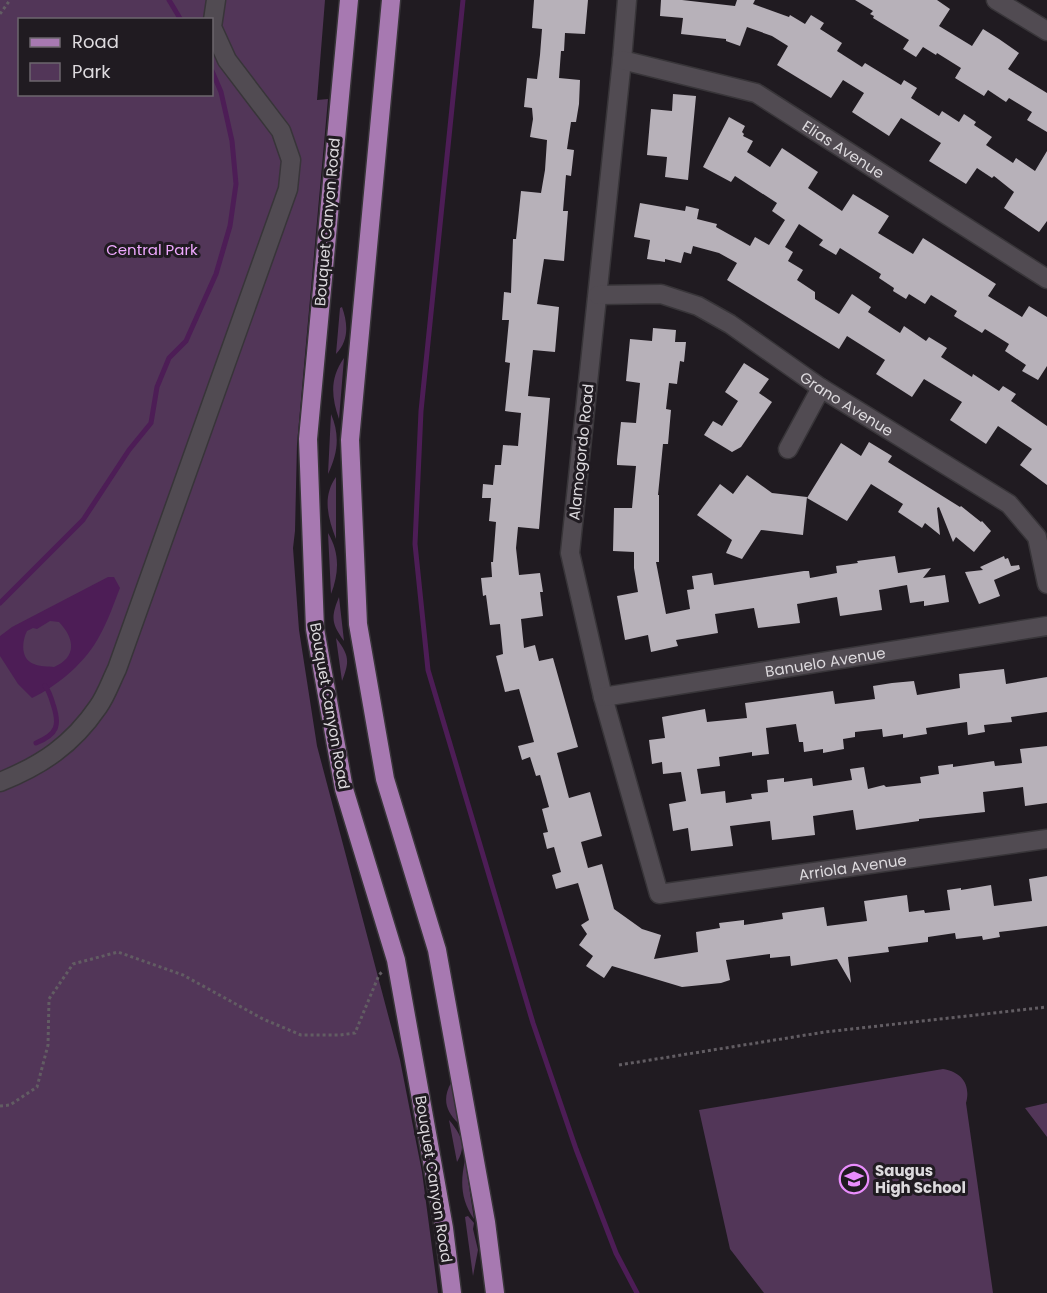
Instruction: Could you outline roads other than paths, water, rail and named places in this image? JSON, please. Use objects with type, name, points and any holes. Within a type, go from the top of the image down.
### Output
[{"type":"main road","name":"Bouquet Canyon Road","points":[[349,0],[308,439],[315,629],[344,789],[396,960],[444,1228],[452,1293]]},
{"type":"main road","points":[[391,0],[350,440],[358,624],[385,778],[437,950],[486,1222],[495,1293]]},
{"type":"street","points":[[213,20],[216,0]]},
{"type":"street","name":"Alamogordo Road","points":[[627,0],[570,553],[603,696],[659,894]]},
{"type":"street","points":[[996,0],[1047,31]]},
{"type":"street","points":[[0,782],[24,772],[60,751],[98,706],[117,669],[288,189],[291,160],[281,131],[227,60],[213,29]]},
{"type":"street","name":"Elias Avenue","points":[[622,60],[756,93],[1047,279]]},
{"type":"street","name":"Grano Avenue","points":[[598,295],[662,294],[698,306],[730,324],[821,388],[1010,504],[1037,537],[1047,584]]},
{"type":"street","points":[[788,449],[821,388]]},
{"type":"street","name":"Banuelo Avenue","points":[[603,696],[1047,626]]},
{"type":"street","name":"Arriola Avenue","points":[[659,894],[1047,839]]},
{"type":"waterway","points":[[169,0],[180,18]]},
{"type":"waterway","points":[[463,0],[421,411],[415,544],[428,670],[533,1023],[576,1149],[616,1253],[637,1293]]},
{"type":"waterway","points":[[0,603],[83,520],[129,450],[151,423],[157,387],[169,358],[186,341],[216,274],[230,226],[236,184],[232,141],[221,92],[213,73]]},
{"type":"waterway","points":[[36,743],[49,736],[56,723],[55,711],[45,686]]},
{"type":"place","name":"Saugus High School","points":[[854,1179]]},
{"type":"park label","name":"Central Park","points":[[152,249]]}]
